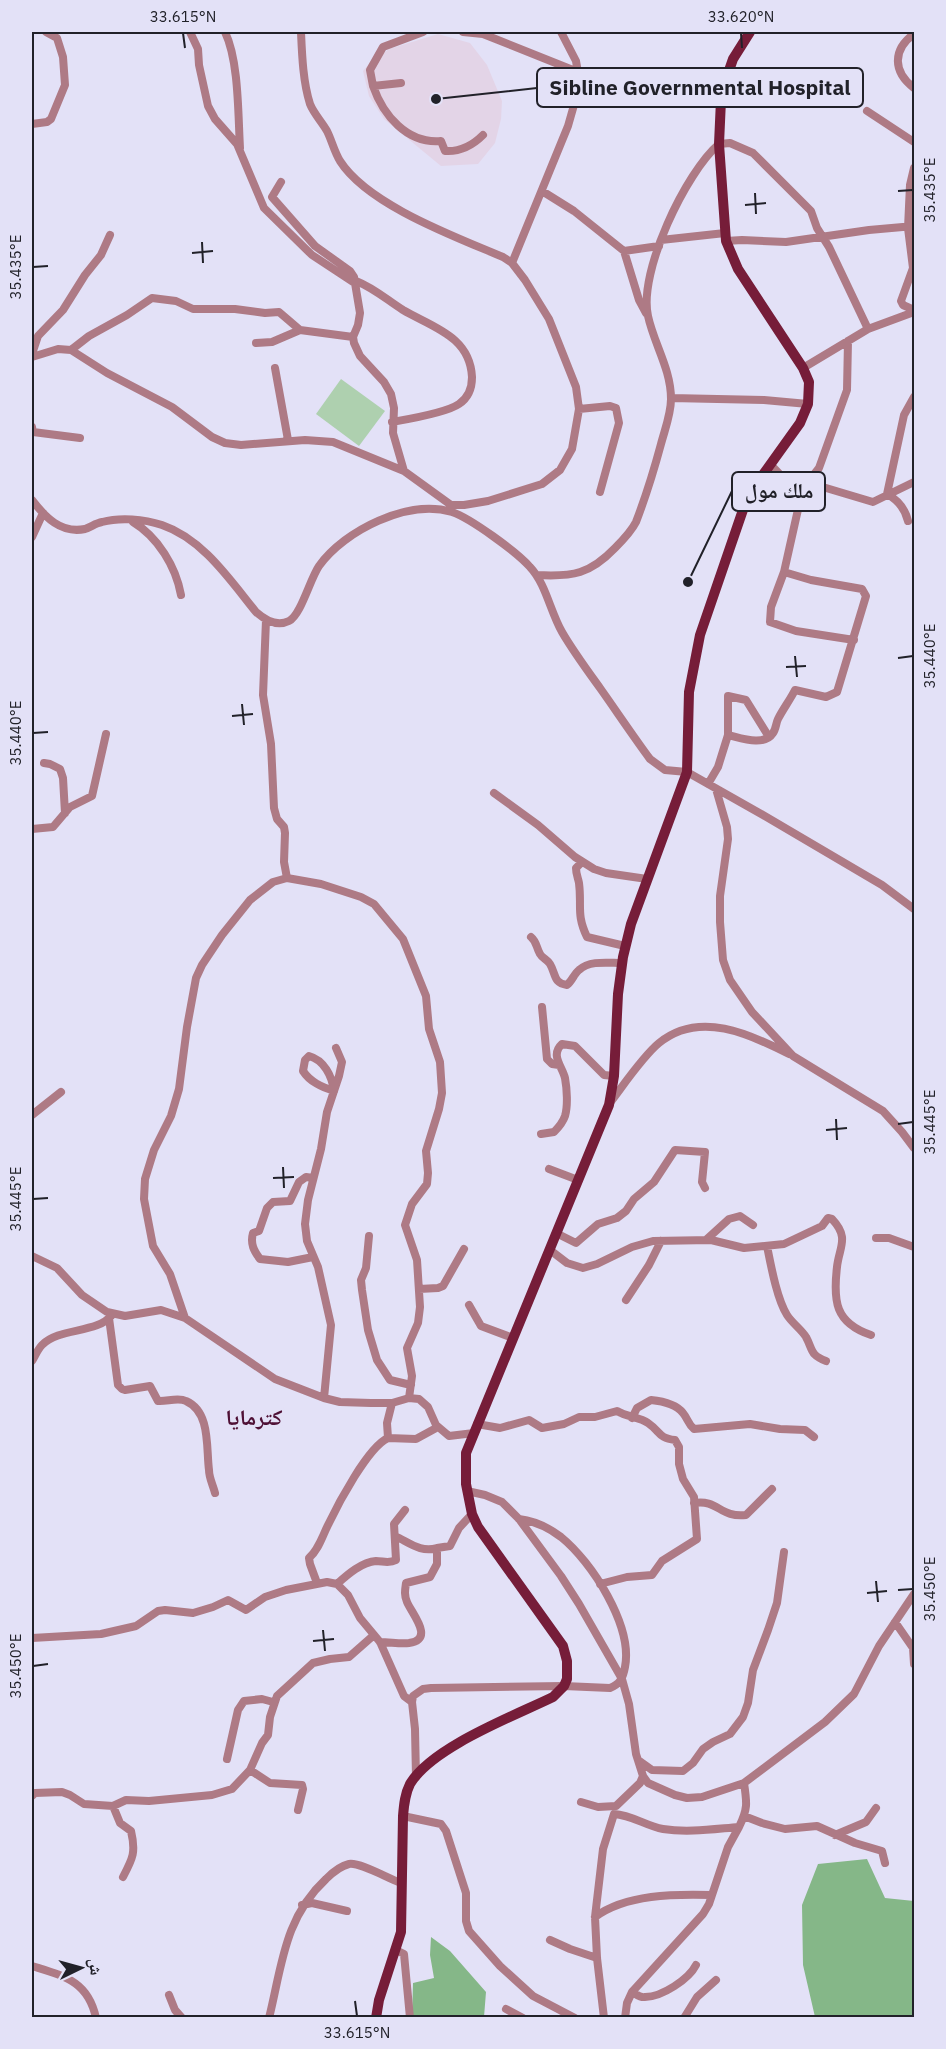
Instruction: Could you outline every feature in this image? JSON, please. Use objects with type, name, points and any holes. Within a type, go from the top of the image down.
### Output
[{"type":"main road","points":[[376,2018],[379,2000],[401,1932],[405,1799],[410,1785],[423,1767],[452,1747],[553,1697],[564,1686],[568,1672],[563,1646],[556,1634],[478,1527],[472,1514],[467,1491],[466,1453],[609,1105],[614,1076],[618,994],[625,946],[687,772],[689,692],[700,635],[745,504],[800,423],[808,404],[809,382],[803,368],[738,269],[726,237],[719,144],[720,113],[724,85],[736,52],[750,32]]},
{"type":"street","points":[[32,124],[46,122],[51,118],[65,85],[63,57],[57,38],[46,32]]},
{"type":"street","points":[[190,32],[198,49],[208,106],[215,119],[240,148]]},
{"type":"street","points":[[225,32],[234,64],[240,148],[259,198],[269,213],[312,255],[356,283],[370,287],[410,314],[446,332],[463,349],[470,367],[471,388],[466,399],[447,410],[392,422]]},
{"type":"street","points":[[32,500],[56,525],[75,530],[121,519],[161,525],[193,543],[211,559],[256,612],[266,620],[284,623],[294,618],[312,577],[324,561],[343,543],[367,527],[388,517],[411,511],[454,509],[505,497],[542,484],[553,477],[566,462],[573,449],[579,409],[576,387],[558,337],[542,304],[512,263],[404,212],[365,188],[340,162],[326,129],[311,106],[301,32]]},
{"type":"street","points":[[423,32],[383,47],[370,70],[373,86],[388,117],[396,125],[419,138],[433,142],[441,141],[445,151],[460,150],[476,142],[483,135]]},
{"type":"street","points":[[463,32],[492,38],[580,74],[606,82],[724,85]]},
{"type":"street","points":[[512,263],[568,126],[580,84],[580,74],[561,32]]},
{"type":"street","points":[[915,34],[902,48],[897,58],[898,69],[903,78],[915,88]]},
{"type":"street","points":[[373,86],[401,83]]},
{"type":"street","points":[[867,111],[915,142]]},
{"type":"street","points":[[648,316],[648,283],[660,243],[680,199],[696,171],[719,144],[730,143],[753,153],[812,211],[817,228],[868,329]]},
{"type":"street","points":[[915,168],[910,185],[914,269],[901,301],[903,305],[915,311]]},
{"type":"street","points":[[281,182],[272,197],[308,239],[350,271],[356,283],[359,321],[353,337],[354,343],[360,356],[384,382],[391,394],[395,440],[404,471]]},
{"type":"street","points":[[537,575],[560,576],[584,572],[604,560],[632,529],[654,468],[669,415],[671,398],[666,367],[648,316],[639,300],[624,251],[574,211],[542,191]]},
{"type":"street","points":[[624,251],[660,243],[726,237],[786,242],[869,230],[911,227]]},
{"type":"street","points":[[32,355],[38,336],[63,310],[101,255],[110,235]]},
{"type":"street","points":[[71,350],[94,333],[133,312],[148,300],[156,298],[176,301],[193,309],[228,308],[265,313],[279,312],[300,330]]},
{"type":"street","points":[[803,368],[868,329],[915,311]]},
{"type":"street","points":[[256,343],[272,342],[300,330],[353,337]]},
{"type":"street","points":[[794,491],[819,468],[844,403],[848,380],[848,341]]},
{"type":"street","points":[[32,355],[58,349],[71,350],[97,368],[172,407],[219,441],[241,444],[288,440],[333,442],[404,471],[522,559],[537,575],[562,632],[650,759],[665,770],[687,772],[712,786],[874,880],[915,909]]},
{"type":"street","points":[[274,368],[288,440]]},
{"type":"street","points":[[887,494],[904,414],[915,397]]},
{"type":"street","points":[[671,398],[764,400],[808,404]]},
{"type":"street","points":[[579,409],[610,406],[616,408],[619,416],[600,492]]},
{"type":"street","points":[[32,427],[36,434],[50,433],[80,438]]},
{"type":"street","points":[[771,465],[794,491],[798,510],[784,572],[771,607],[770,622],[796,631],[854,640]]},
{"type":"street","points":[[806,482],[868,502],[879,500],[915,482]]},
{"type":"street","points":[[887,494],[899,502],[908,521]]},
{"type":"street","points":[[32,537],[43,513]]},
{"type":"street","points":[[130,520],[140,526],[163,552],[181,595]]},
{"type":"street","points":[[728,735],[748,740],[762,740],[769,737],[774,733],[778,718],[795,690],[826,697],[837,692],[866,596],[862,589],[811,580],[784,572]]},
{"type":"street","points":[[266,620],[263,695],[271,744],[274,808],[285,833],[284,862],[287,878]]},
{"type":"street","points":[[769,737],[746,700],[730,695],[727,699],[728,735],[712,786],[727,827],[728,839],[720,896],[721,933],[726,970],[739,995],[793,1056]]},
{"type":"street","points":[[32,829],[49,829],[74,804],[93,794],[106,734]]},
{"type":"street","points":[[44,763],[60,769],[63,778],[65,813]]},
{"type":"street","points":[[494,793],[538,825],[582,862],[599,871],[647,879]]},
{"type":"street","points":[[582,862],[576,868],[576,874],[579,918],[587,937],[625,946]]},
{"type":"street","points":[[185,1318],[170,1274],[153,1246],[144,1199],[145,1179],[154,1150],[171,1116],[179,1089],[196,978],[222,935],[250,900],[273,882],[287,878],[321,884],[361,897],[374,904],[403,939],[423,986],[428,1005],[429,1029],[440,1062],[442,1092],[426,1151],[428,1179],[424,1190],[408,1212],[405,1225],[415,1254],[419,1289],[418,1323],[407,1348],[412,1376],[409,1398]]},
{"type":"street","points":[[531,937],[540,954],[550,964],[557,982],[562,984],[567,985],[573,980],[577,970],[591,963],[622,963]]},
{"type":"street","points":[[542,1007],[547,1059],[552,1064],[559,1065]]},
{"type":"street","points":[[609,1105],[660,1042],[692,1027],[723,1028],[745,1033],[793,1056],[883,1111],[915,1148]]},
{"type":"street","points":[[541,1134],[554,1132],[565,1117],[567,1088],[556,1054],[557,1048],[562,1044],[568,1044],[580,1050],[604,1075],[614,1076]]},
{"type":"street","points":[[324,1398],[331,1325],[318,1267],[307,1241],[305,1224],[327,1112],[342,1062],[336,1048]]},
{"type":"street","points":[[32,1115],[61,1092]]},
{"type":"street","points":[[556,1233],[576,1243],[602,1222],[620,1215],[654,1182],[675,1150],[705,1152],[702,1182],[705,1188]]},
{"type":"street","points":[[549,1170],[578,1180]]},
{"type":"street","points":[[313,1178],[306,1177],[299,1182],[290,1201],[273,1202],[267,1208],[259,1231],[253,1233],[251,1239],[260,1259],[288,1262],[314,1257]]},
{"type":"street","points":[[707,1239],[729,1219],[740,1216],[753,1225]]},
{"type":"street","points":[[550,1250],[567,1263],[583,1268],[597,1264],[632,1246],[661,1241],[707,1239],[737,1247],[792,1242],[822,1226],[828,1218],[832,1219],[836,1223],[843,1245],[837,1265],[836,1293],[840,1314],[855,1327],[871,1335]]},
{"type":"street","points":[[369,1236],[366,1268],[362,1280],[370,1338],[376,1360],[390,1380],[411,1385]]},
{"type":"street","points":[[876,1238],[889,1238],[915,1247]]},
{"type":"street","points":[[626,1300],[649,1265],[661,1241]]},
{"type":"street","points":[[767,1246],[781,1304],[787,1316],[805,1336],[816,1357],[826,1361]]},
{"type":"street","points":[[419,1289],[443,1286],[452,1274],[464,1249]]},
{"type":"street","points":[[32,1256],[57,1268],[82,1295],[111,1316],[161,1310],[185,1318],[275,1379],[324,1398],[340,1402],[392,1402],[409,1398],[419,1399],[432,1413],[438,1427],[449,1436],[475,1428],[500,1428],[529,1419],[540,1428],[564,1424],[579,1417],[595,1417],[617,1411],[647,1422],[664,1439],[675,1440],[678,1444],[683,1479],[694,1497],[698,1535],[694,1541],[662,1561],[652,1575],[627,1577],[600,1584]]},
{"type":"street","points":[[469,1305],[473,1316],[481,1326],[513,1338]]},
{"type":"street","points":[[32,1361],[42,1345],[50,1340],[61,1334],[102,1323],[111,1316]]},
{"type":"street","points":[[111,1316],[118,1385],[125,1390],[150,1386],[158,1401],[184,1400],[194,1407],[207,1432],[209,1472],[215,1493]]},
{"type":"street","points":[[632,1418],[638,1408],[651,1400],[666,1403],[682,1411],[694,1429],[750,1424],[805,1430],[814,1437]]},
{"type":"street","points":[[388,1437],[387,1423],[392,1402]]},
{"type":"street","points":[[318,1583],[309,1558],[317,1549],[329,1523],[376,1446],[388,1437],[416,1439],[438,1427]]},
{"type":"street","points":[[694,1503],[708,1502],[728,1515],[746,1515],[772,1489]]},
{"type":"street","points":[[467,1491],[495,1498],[519,1519],[579,1604],[622,1678],[643,1776],[648,1783],[664,1792],[687,1798],[702,1797],[744,1783],[825,1722],[854,1694],[879,1646],[915,1594]]},
{"type":"street","points":[[337,1584],[346,1575],[368,1563],[374,1561],[391,1563],[396,1560],[395,1522],[405,1510]]},
{"type":"street","points":[[395,1536],[417,1548],[429,1551],[450,1546],[459,1528],[472,1514]]},
{"type":"street","points":[[416,1777],[416,1729],[412,1702],[413,1696],[418,1692],[431,1688],[564,1686],[610,1688],[622,1678],[627,1658],[625,1643],[617,1615],[600,1584],[578,1554],[562,1538],[540,1524],[519,1519]]},
{"type":"street","points":[[32,1796],[35,1793],[62,1792],[84,1804],[113,1806],[126,1800],[149,1801],[212,1795],[234,1787],[250,1770],[258,1750],[268,1735],[273,1702],[313,1664],[349,1657],[377,1638],[409,1643],[420,1638],[420,1625],[406,1599],[405,1586],[408,1581],[424,1580],[430,1577],[436,1564],[437,1548]]},
{"type":"street","points":[[638,1760],[652,1770],[683,1771],[704,1749],[730,1734],[743,1717],[748,1703],[753,1670],[777,1603],[784,1552]]},
{"type":"street","points":[[32,1638],[101,1634],[136,1626],[158,1611],[193,1613],[228,1600],[246,1610],[272,1594],[318,1583],[337,1584],[348,1595],[357,1613],[377,1638],[404,1696],[412,1702]]},
{"type":"street","points":[[895,1622],[913,1648],[915,1664]]},
{"type":"street","points":[[227,1759],[238,1710],[244,1701],[262,1699],[273,1702]]},
{"type":"street","points":[[250,1770],[270,1783],[302,1785],[298,1810]]},
{"type":"street","points":[[581,1802],[598,1807],[616,1806],[640,1783],[643,1776]]},
{"type":"street","points":[[625,2018],[627,2003],[632,1992],[703,1914],[728,1847],[744,1816],[747,1805],[744,1783]]},
{"type":"street","points":[[113,1806],[120,1823],[131,1831],[134,1840],[135,1856],[123,1877]]},
{"type":"street","points":[[835,1834],[866,1822],[876,1808]]},
{"type":"street","points":[[604,2018],[595,1917],[603,1849],[614,1814],[624,1815],[662,1829],[739,1827]]},
{"type":"street","points":[[404,1816],[441,1824],[446,1831],[463,1881],[469,1930],[500,1966],[527,1990],[569,2016]]},
{"type":"street","points":[[744,1816],[785,1829],[814,1825],[882,1851],[885,1863]]},
{"type":"street","points":[[269,2018],[277,1973],[289,1936],[302,1905],[315,1889],[347,1864],[358,1865],[401,1883]]},
{"type":"street","points":[[595,1917],[629,1902],[644,1899],[693,1894],[711,1895]]},
{"type":"street","points":[[302,1905],[312,1903],[347,1911]]},
{"type":"street","points":[[550,1940],[597,1958]]},
{"type":"street","points":[[396,1950],[404,1954],[410,2018]]},
{"type":"street","points":[[632,1992],[647,1998],[665,1993],[691,1975],[696,1965]]},
{"type":"street","points":[[32,1966],[66,1978],[78,1985],[89,1995],[96,2018]]},
{"type":"street","points":[[684,2018],[697,1997],[716,1980]]},
{"type":"street","points":[[169,1995],[182,2018]]},
{"type":"street","points":[[506,2009],[523,2018]]},
{"type":"shaded area","points":[[438,34],[470,43],[487,65],[502,101],[501,119],[495,143],[478,164],[441,166],[384,119],[369,96],[363,71],[369,64],[389,49]]},
{"type":"green space","points":[[341,379],[385,411],[359,446],[316,414]]},
{"type":"green space","points":[[867,1859],[885,1898],[914,1901],[914,2017],[815,2017],[803,1965],[802,1905],[818,1864]]},
{"type":"green space","points":[[431,1937],[450,1951],[486,1992],[484,2017],[412,2018],[413,1983],[434,1978],[430,1955]]},
{"type":"place","name":"Sibline Governmental Hospital","points":[[436,99]]},
{"type":"place","name":"ملك مول","points":[[688,582]]},
{"type":"district","name":"كترمايا","points":[[254,1417]]}]
